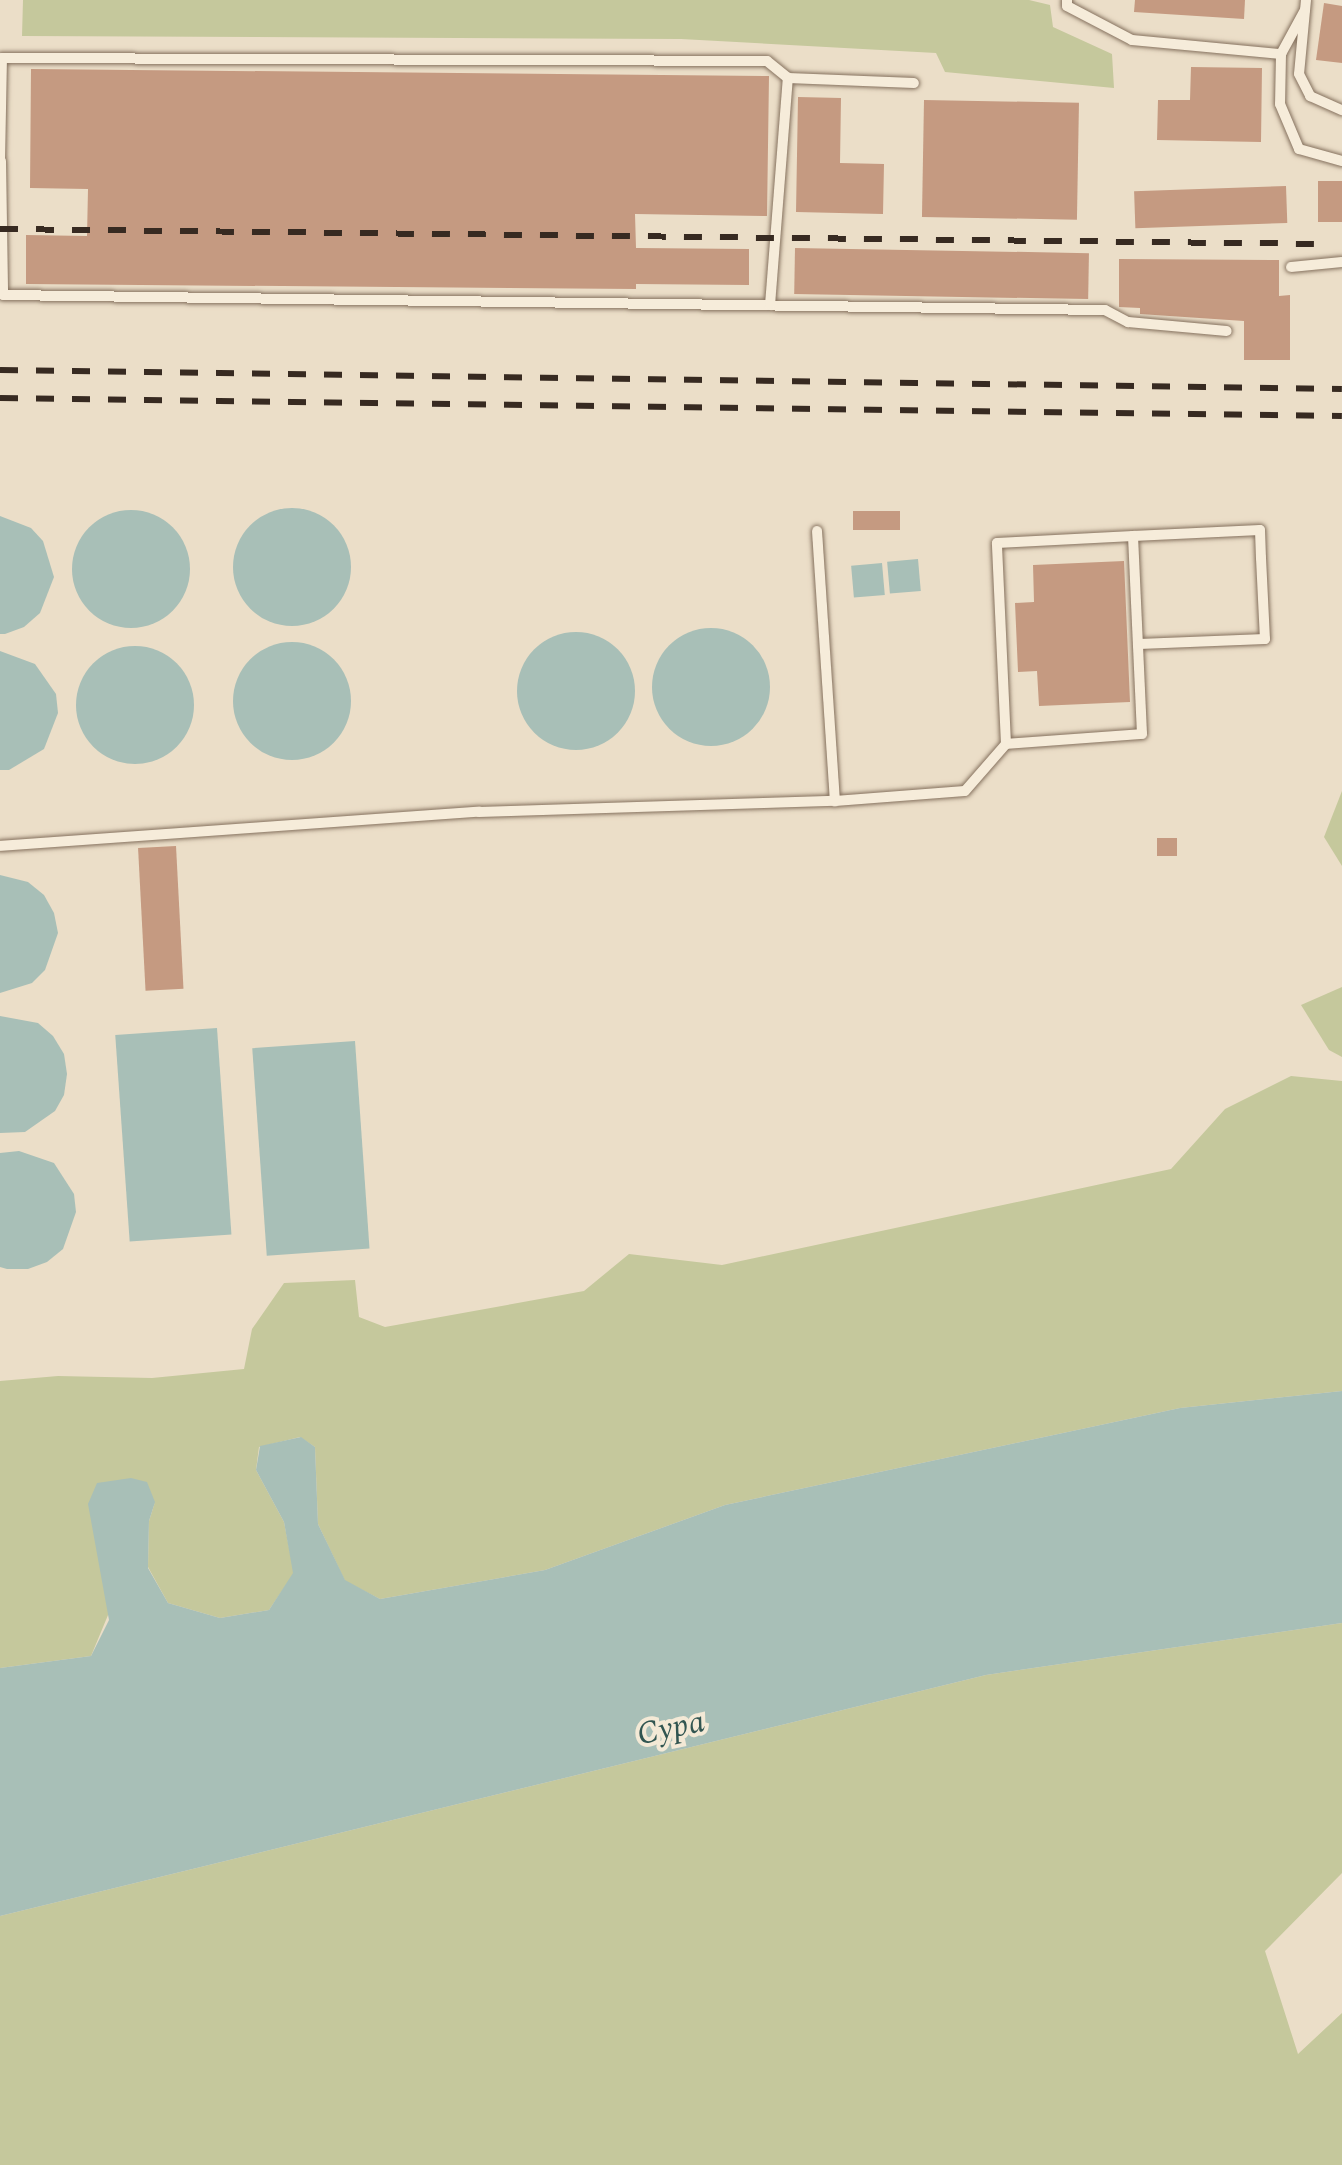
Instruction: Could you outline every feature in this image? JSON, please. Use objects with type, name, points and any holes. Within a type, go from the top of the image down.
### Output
[{"type":"lane","points":[[1068,0],[1067,6],[1132,40],[1281,54]]},
{"type":"lane","points":[[1306,5],[1281,54],[1280,104],[1299,149],[1342,162]]},
{"type":"lane","points":[[1306,5],[1300,74],[1310,96],[1342,110]]},
{"type":"lane","points":[[914,83],[788,78],[767,61],[2,58],[2,295],[1105,310],[1128,322],[1227,331]]},
{"type":"lane","points":[[770,305],[788,78]]},
{"type":"lane","points":[[1291,268],[1342,262]]},
{"type":"lane","points":[[0,846],[479,812],[835,801],[965,791],[1006,744],[997,543],[1260,530],[1265,638],[1138,644]]},
{"type":"lane","points":[[816,531],[835,801]]},
{"type":"lane","points":[[1006,744],[1142,734],[1134,536]]},
{"type":"green space","points":[[23,0],[1029,0],[1050,5],[1053,27],[1112,54],[1114,88],[945,72],[936,53],[681,39],[22,36]]},
{"type":"green space","points":[[1342,791],[1342,866],[1324,837]]},
{"type":"green space","points":[[1342,987],[1342,1057],[1329,1050],[1301,1005]]},
{"type":"green space","points":[[1291,1076],[1342,1081],[1342,1391],[1180,1408],[725,1505],[545,1570],[380,1599],[345,1581],[318,1524],[315,1447],[300,1437],[259,1447],[256,1470],[284,1522],[294,1573],[269,1610],[220,1618],[168,1603],[148,1567],[149,1521],[155,1502],[91,1656],[0,1668],[0,1381],[58,1376],[152,1378],[244,1369],[252,1329],[284,1283],[355,1280],[359,1317],[385,1327],[584,1291],[629,1254],[722,1265],[1171,1169],[1225,1109]]},
{"type":"green space","points":[[1342,1623],[1342,1873],[1265,1951],[1298,2054],[1342,2013],[1342,2165],[0,2165],[0,1916],[986,1675]]},
{"type":"water","points":[[292,508],[315,512],[334,525],[347,544],[351,567],[347,590],[334,609],[315,622],[292,626],[269,622],[250,609],[237,590],[233,567],[237,544],[250,525],[269,512]]},
{"type":"water","points":[[131,510],[154,514],[173,527],[186,546],[190,569],[186,592],[173,611],[154,624],[131,628],[108,624],[89,611],[76,592],[72,569],[76,546],[89,527],[108,514]]},
{"type":"water","points":[[0,516],[31,528],[43,541],[54,577],[40,613],[24,627],[5,634],[0,634]]},
{"type":"water","points":[[918,559],[921,591],[890,594],[887,562]]},
{"type":"water","points":[[882,563],[885,595],[854,598],[851,566]]},
{"type":"water","points":[[711,628],[734,632],[753,645],[766,664],[770,687],[766,710],[753,729],[734,742],[711,746],[688,742],[669,729],[656,710],[652,687],[656,664],[669,645],[688,632]]},
{"type":"water","points":[[576,632],[599,636],[618,649],[631,668],[635,691],[631,714],[618,733],[599,746],[576,750],[553,746],[534,733],[521,714],[517,691],[521,668],[534,649],[553,636]]},
{"type":"water","points":[[292,642],[315,646],[334,659],[347,678],[351,701],[347,724],[334,743],[315,756],[292,760],[269,756],[250,743],[237,724],[233,701],[237,678],[250,659],[269,646]]},
{"type":"water","points":[[135,646],[158,650],[177,663],[190,682],[194,705],[190,728],[177,747],[158,760],[135,764],[112,760],[93,747],[80,728],[76,705],[80,682],[93,663],[112,650]]},
{"type":"water","points":[[0,651],[35,664],[56,694],[58,713],[44,749],[9,770],[0,770]]},
{"type":"water","points":[[0,875],[28,882],[44,895],[54,913],[58,933],[45,970],[32,983],[0,993]]},
{"type":"water","points":[[0,1016],[38,1023],[53,1036],[64,1054],[64,1095],[55,1111],[25,1132],[0,1133]]},
{"type":"water","points":[[217,1028],[231,1234],[130,1242],[115,1035]]},
{"type":"water","points":[[355,1041],[370,1248],[267,1256],[252,1048]]},
{"type":"water","points":[[19,1151],[54,1163],[74,1194],[76,1212],[63,1249],[47,1262],[28,1269],[7,1269],[0,1267],[0,1153]]},
{"type":"water","name":"Сура","points":[[1342,1391],[1342,1623],[986,1675],[0,1916],[0,1668],[91,1656],[109,1620],[88,1504],[97,1483],[131,1478],[147,1482],[155,1502],[149,1521],[148,1568],[168,1603],[220,1618],[269,1610],[293,1573],[284,1522],[256,1470],[260,1446],[301,1437],[315,1447],[318,1524],[345,1580],[380,1599],[545,1570],[725,1505],[1180,1408]]},
{"type":"building","points":[[1135,0],[1245,0],[1244,19],[1134,12]]},
{"type":"building","points":[[1324,3],[1342,6],[1342,63],[1316,60]]},
{"type":"building","points":[[1191,67],[1262,68],[1261,142],[1157,140],[1158,100],[1190,100]]},
{"type":"building","points":[[31,69],[769,76],[767,216],[635,214],[636,248],[749,249],[749,285],[636,284],[636,289],[26,284],[26,235],[87,236],[88,189],[30,188]]},
{"type":"building","points":[[798,97],[841,98],[840,163],[884,164],[883,214],[796,212]]},
{"type":"building","points":[[924,100],[1079,103],[1077,220],[922,217]]},
{"type":"building","points":[[1318,181],[1342,181],[1342,222],[1318,222]]},
{"type":"building","points":[[1286,186],[1287,223],[1135,228],[1134,191]]},
{"type":"building","points":[[795,248],[1089,253],[1088,299],[794,294]]},
{"type":"building","points":[[1119,259],[1279,260],[1279,296],[1290,295],[1290,360],[1244,360],[1244,321],[1140,314],[1140,308],[1119,307]]},
{"type":"building","points":[[853,511],[900,511],[900,530],[853,530]]},
{"type":"building","points":[[1124,561],[1130,702],[1039,706],[1037,671],[1018,672],[1015,603],[1034,602],[1033,565]]},
{"type":"building","points":[[1157,838],[1177,838],[1177,856],[1157,856]]},
{"type":"building","points":[[176,846],[183,989],[146,991],[138,848]]},
{"type":"railway","points":[[0,229],[1330,244]]},
{"type":"railway","points":[[0,370],[1342,389]]},
{"type":"railway","points":[[0,398],[1342,416]]}]
